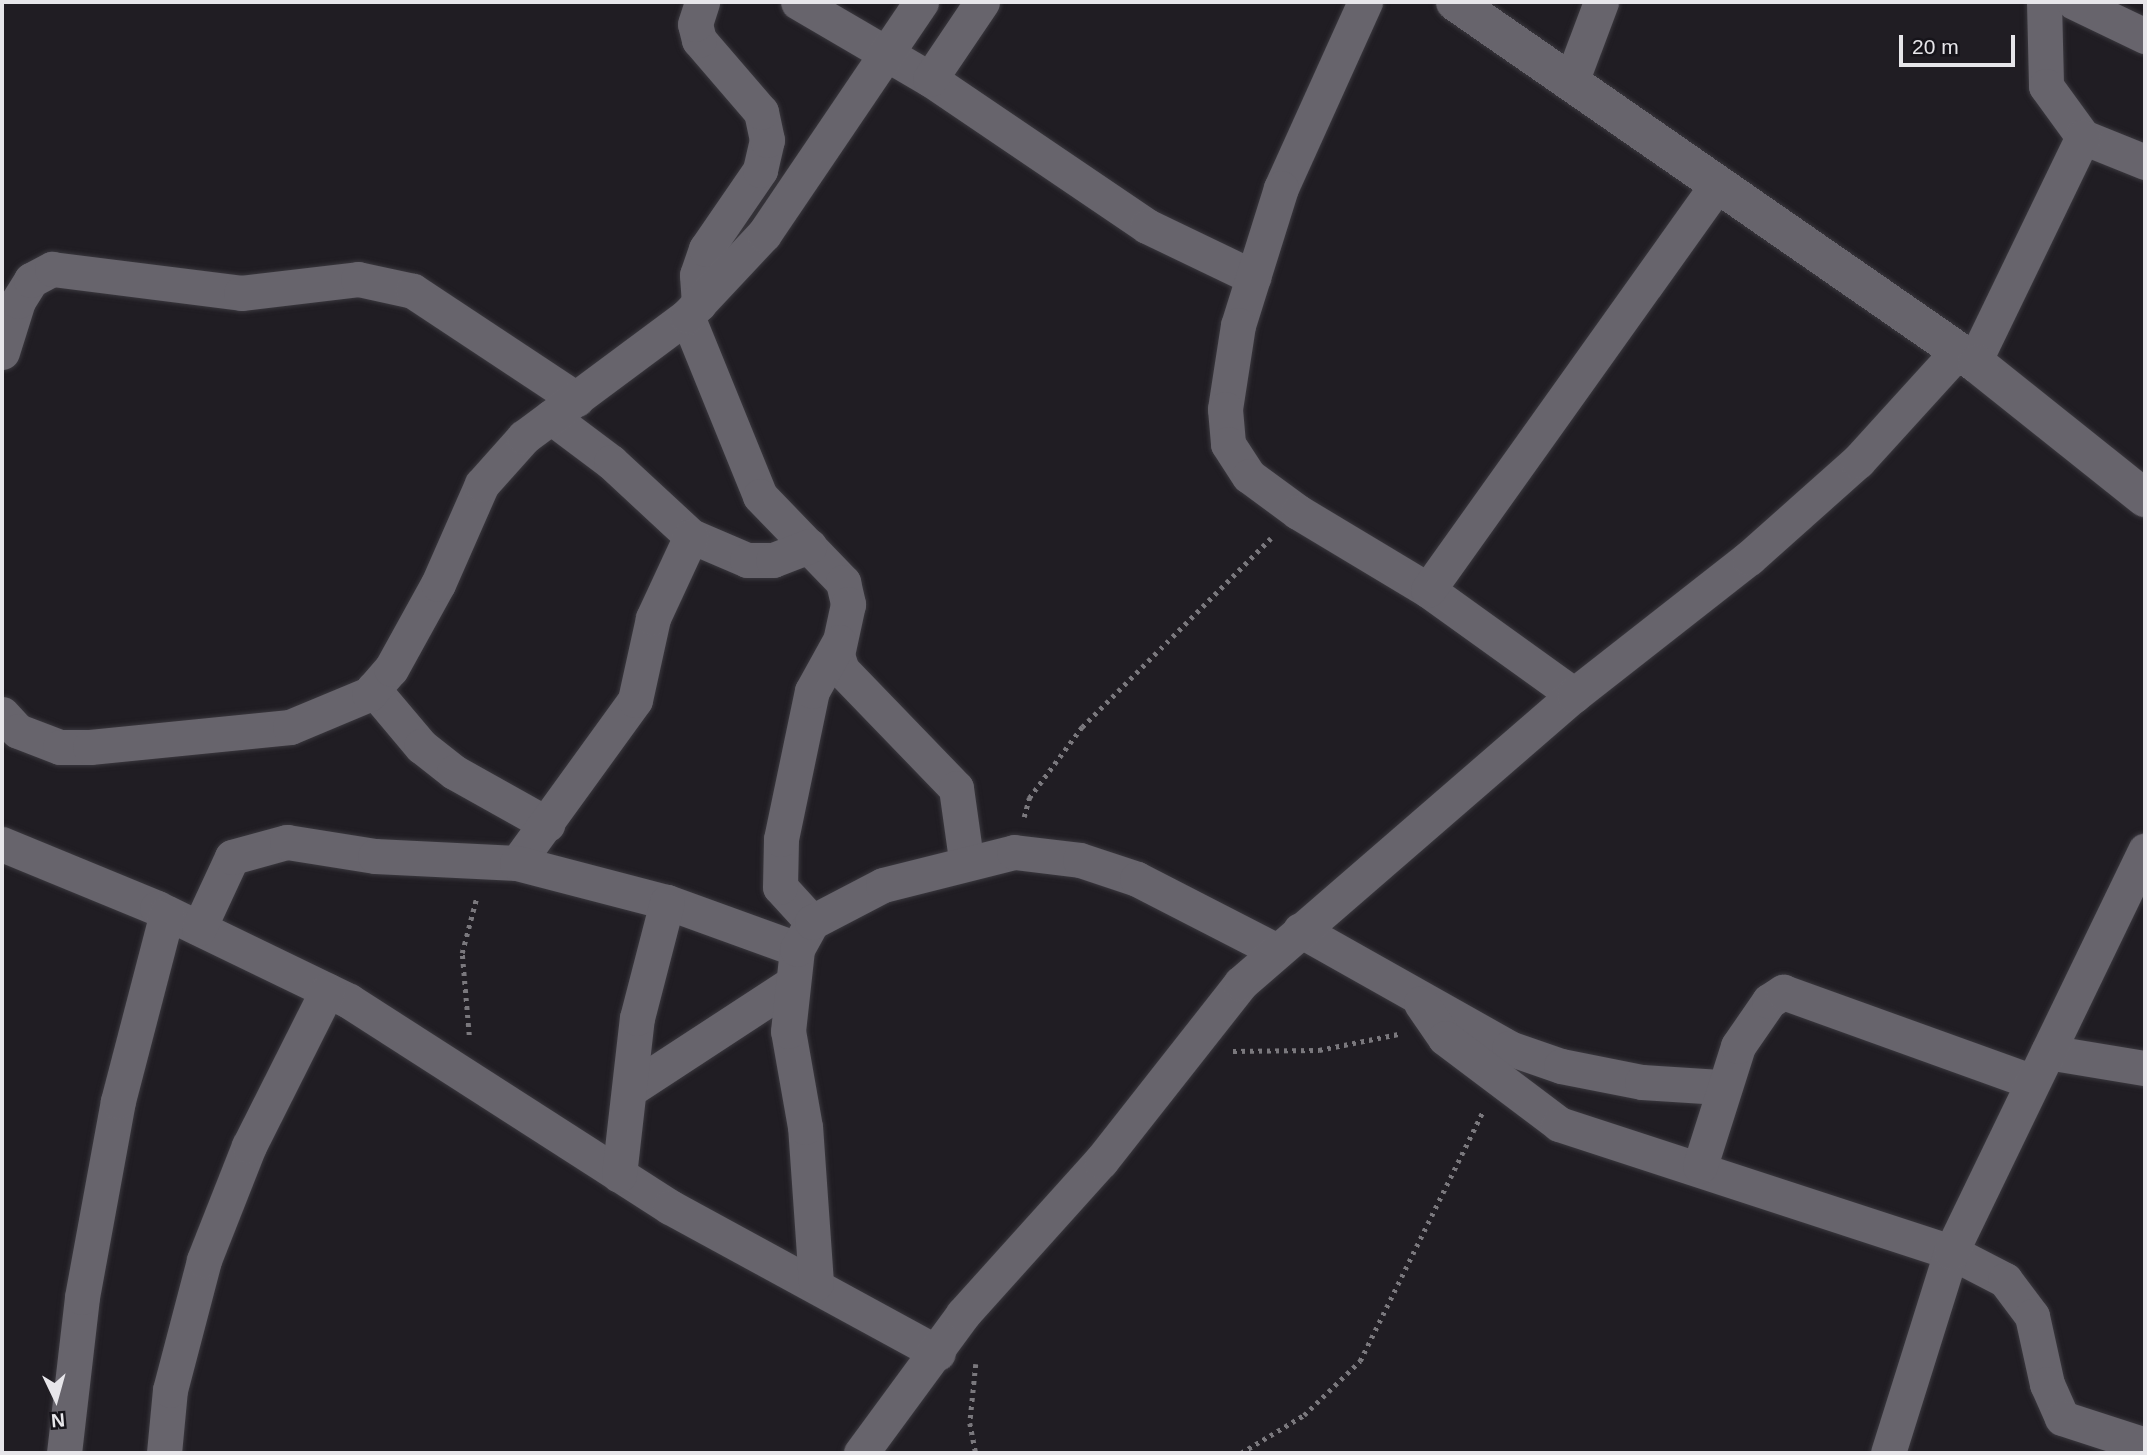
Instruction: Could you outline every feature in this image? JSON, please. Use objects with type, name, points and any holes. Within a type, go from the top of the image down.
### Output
[{"type":"street","points":[[702,2],[695,24],[699,40],[761,112],[767,140],[760,170],[706,249],[697,275],[693,310],[760,496],[843,582],[848,604],[839,642],[812,691],[781,839],[780,887],[805,936]]},
{"type":"street","points":[[799,2],[930,79],[1147,226],[1253,277]]},
{"type":"street","points":[[2,714],[18,731],[60,747],[90,747],[290,727],[373,689],[391,669],[438,584],[482,484],[564,408],[693,310],[764,234],[921,2]]},
{"type":"street","points":[[930,79],[982,2]]},
{"type":"street","points":[[1365,2],[1281,188],[1253,277],[1225,410],[1228,444],[1249,476],[1298,512],[1428,590],[1574,695]]},
{"type":"street","points":[[1455,2],[1966,357],[2145,498]]},
{"type":"street","points":[[1572,82],[1601,2]]},
{"type":"street","points":[[2044,2],[2046,86],[2083,137],[2145,162]]},
{"type":"street","points":[[2074,2],[2145,37]]},
{"type":"street","points":[[861,1453],[938,1353],[963,1314],[1101,1161],[1241,983],[1574,695],[1749,558],[1966,357],[2083,137]]},
{"type":"street","points":[[1428,590],[1718,184]]},
{"type":"street","points":[[2,352],[13,288],[40,273],[69,268],[241,293],[377,281],[414,291],[564,408],[611,462],[691,536],[747,560],[773,560],[809,546]]},
{"type":"street","points":[[507,862],[547,824],[635,700],[653,618],[691,536]]},
{"type":"street","points":[[839,642],[842,670],[956,788],[966,859]]},
{"type":"street","points":[[373,689],[421,746],[454,772],[547,824]]},
{"type":"street","points":[[199,928],[232,857],[255,846],[287,842],[375,856],[507,862],[805,936]]},
{"type":"street","points":[[2,844],[167,913],[327,991],[468,1075],[619,1175],[938,1353]]},
{"type":"street","points":[[1888,1453],[1951,1252],[2030,1081],[2048,1052],[2145,850]]},
{"type":"street","points":[[816,1283],[805,1127],[788,1031],[791,984],[805,936],[883,885],[966,859],[1014,852],[1080,860],[1138,879],[1288,941],[1429,1014],[1561,1066],[1720,1087]]},
{"type":"street","points":[[619,1175],[637,1018],[667,902]]},
{"type":"street","points":[[64,1453],[82,1297],[118,1101],[167,913]]},
{"type":"street","points":[[629,1090],[791,984]]},
{"type":"street","points":[[164,1453],[170,1390],[204,1260],[249,1146],[327,991]]},
{"type":"street","points":[[1700,1166],[1720,1087],[1738,1046],[1769,1001],[1783,992],[2030,1081]]},
{"type":"street","points":[[1429,1014],[1496,1082],[1559,1124],[1700,1166],[1951,1252],[2005,1280],[2024,1299],[2062,1418],[2145,1445]]},
{"type":"street","points":[[2048,1052],[2145,1068]]},
{"type":"path","points":[[1014,852],[1029,798],[1082,727],[1298,512]]},
{"type":"path","points":[[468,1075],[464,943],[473,903],[507,862]]},
{"type":"path","points":[[1190,1048],[1319,1051],[1429,1014]]},
{"type":"path","points":[[1241,1453],[1304,1415],[1360,1361],[1496,1082]]},
{"type":"path","points":[[976,1453],[970,1423],[977,1351]]}]
